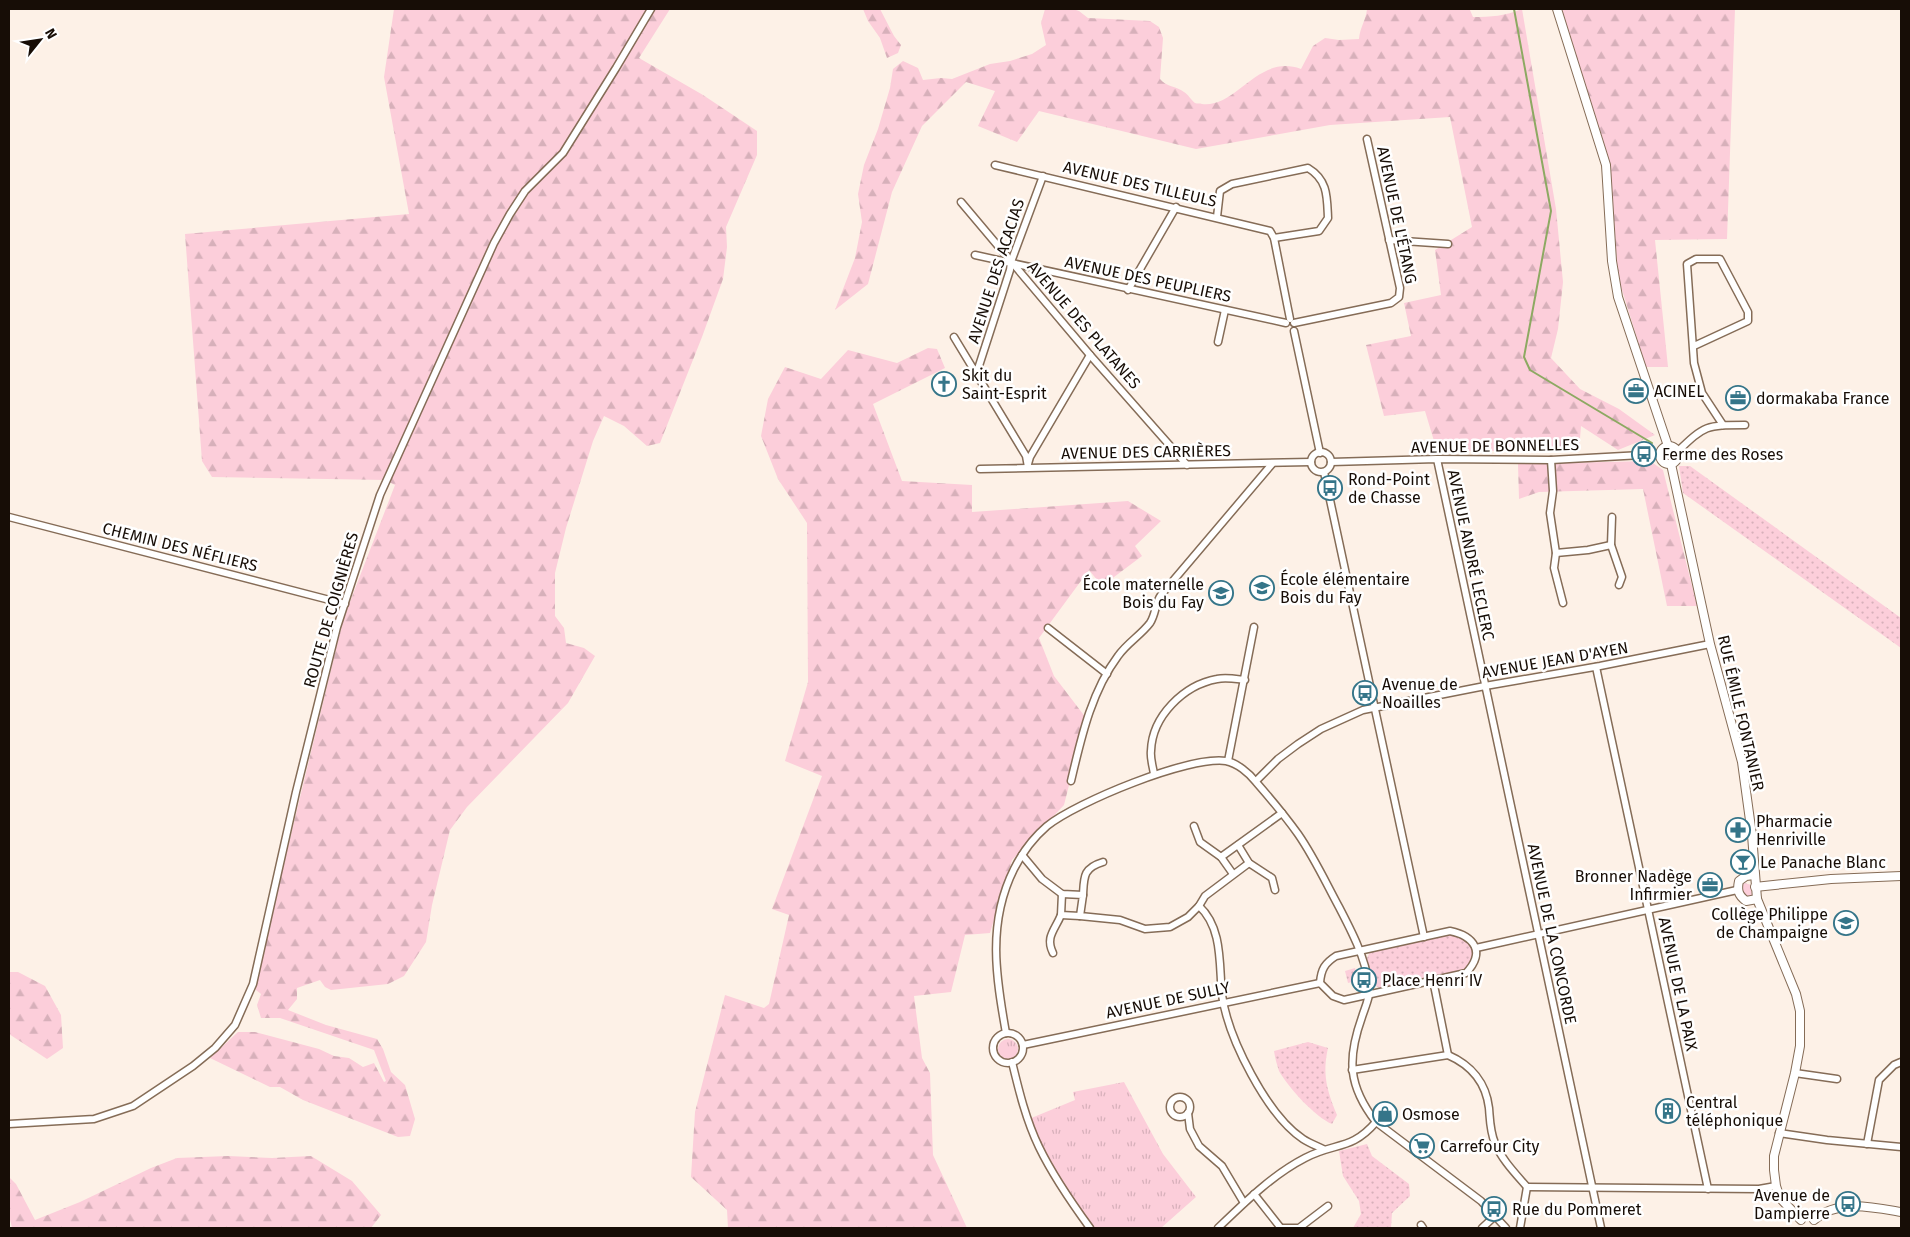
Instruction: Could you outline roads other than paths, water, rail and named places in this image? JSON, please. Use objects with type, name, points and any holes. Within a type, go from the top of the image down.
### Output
[{"type":"street","name":"ROUTE DE COIGNIÈRES","points":[[9,1124],[94,1119],[133,1106],[193,1066],[214,1048],[235,1025],[253,984],[296,792],[337,627],[380,495],[494,243],[510,214],[525,191],[563,153],[651,9]]},
{"type":"street","points":[[1557,10],[1606,165],[1612,261],[1618,297],[1668,446]]},
{"type":"street","name":"AVENUE DE L'ÉTANG","points":[[1290,322],[1391,303],[1399,298],[1400,288],[1367,139]]},
{"type":"street","name":"AVENUE DES TILLEULS","points":[[996,165],[1266,229],[1270,231],[1274,238]]},
{"type":"street","points":[[1216,216],[1220,191],[1232,184],[1308,168],[1316,173],[1326,190],[1328,218],[1319,231],[1274,238],[1290,322],[1294,331],[1320,453]]},
{"type":"street","name":"AVENUE DES ACACIAS","points":[[976,375],[1011,262],[1043,176]]},
{"type":"street","name":"AVENUE DES PLATANES","points":[[961,202],[1187,465]]},
{"type":"street","points":[[1128,290],[1176,207]]},
{"type":"street","points":[[1389,240],[1448,244]]},
{"type":"street","name":"AVENUE DES PEUPLIERS","points":[[975,255],[1128,290],[1290,322]]},
{"type":"street","points":[[1694,346],[1748,321],[1748,312],[1720,259],[1696,259],[1687,264],[1694,363],[1702,393],[1723,425]]},
{"type":"street","points":[[1218,342],[1225,310]]},
{"type":"street","points":[[954,337],[1026,456],[1028,468]]},
{"type":"street","points":[[1028,468],[1030,457],[1090,354]]},
{"type":"street","points":[[1677,452],[1700,430],[1723,425],[1745,425]]},
{"type":"street","points":[[1674,447],[1677,452],[1678,458],[1671,464],[1663,462],[1660,454],[1662,448],[1674,447]]},
{"type":"street","points":[[1320,453],[1329,456],[1331,462],[1329,468],[1324,472],[1315,470],[1312,462],[1315,455],[1320,453]]},
{"type":"street","name":"AVENUE DE BONNELLES","points":[[1331,462],[1437,459],[1551,460],[1660,454]]},
{"type":"street","name":"AVENUE ANDRÉ LECLERC","points":[[1437,459],[1485,686]]},
{"type":"street","points":[[1551,460],[1553,491],[1550,513],[1556,553],[1554,568],[1563,604]]},
{"type":"street","name":"AVENUE DES CARRIÈRES","points":[[980,469],[1312,462]]},
{"type":"street","points":[[1071,781],[1087,718],[1107,674],[1125,647],[1150,622],[1156,603],[1161,595],[1272,464]]},
{"type":"street","name":"RUE ÉMILE FONTANIER","points":[[1671,464],[1710,644],[1742,762],[1752,835],[1757,900],[1796,994],[1800,1011],[1800,1046],[1774,1156],[1776,1186],[1780,1198],[1801,1224]]},
{"type":"street","points":[[1324,472],[1424,937]]},
{"type":"street","name":"CHEMIN DES NÉFLIERS","points":[[9,517],[345,604]]},
{"type":"street","points":[[1612,517],[1611,545],[1622,577],[1618,585]]},
{"type":"street","points":[[1556,553],[1588,550],[1611,545]]},
{"type":"street","points":[[1228,761],[1254,627]]},
{"type":"street","points":[[1048,628],[1107,674]]},
{"type":"street","name":"AVENUE JEAN D'AYEN","points":[[1256,781],[1278,759],[1321,729],[1356,713],[1485,686],[1596,667],[1710,644]]},
{"type":"street","name":"AVENUE DE LA PAIX","points":[[1596,667],[1708,1189]]},
{"type":"street","points":[[1154,774],[1150,751],[1155,729],[1176,698],[1196,684],[1219,678],[1245,680]]},
{"type":"street","name":"AVENUE DE LA CONCORDE","points":[[1485,686],[1601,1228]]},
{"type":"street","points":[[1006,1033],[996,976],[995,944],[1004,894],[1014,869],[1022,855],[1040,832],[1062,815],[1079,806],[1154,774],[1214,760],[1228,761],[1249,773],[1298,834],[1316,863],[1360,951],[1370,994],[1355,1036],[1352,1051],[1352,1070],[1358,1093],[1364,1106],[1376,1122],[1453,1178],[1481,1201],[1506,1228]]},
{"type":"street","points":[[1221,857],[1282,813]]},
{"type":"street","points":[[1194,826],[1200,842],[1221,857],[1233,874]]},
{"type":"street","points":[[1238,845],[1249,863],[1272,878],[1275,890]]},
{"type":"street","points":[[1022,855],[1042,879],[1062,894],[1083,895]]},
{"type":"street","points":[[1080,916],[1084,876],[1093,865],[1103,862]]},
{"type":"street","points":[[1061,915],[1120,920],[1146,929],[1170,927],[1188,917],[1199,906],[1205,896],[1249,863]]},
{"type":"street","points":[[1754,875],[1746,876],[1739,880],[1737,890],[1746,901],[1757,900]]},
{"type":"street","points":[[1755,887],[1840,878],[1901,876]]},
{"type":"street","points":[[1476,948],[1737,890]]},
{"type":"street","points":[[1053,953],[1049,945],[1050,936],[1061,915],[1062,894]]},
{"type":"street","points":[[1199,906],[1207,914],[1216,932],[1224,1002],[1241,1054],[1257,1084],[1294,1132],[1323,1149]]},
{"type":"street","points":[[1450,931],[1460,933],[1470,939],[1476,948],[1476,958],[1473,966],[1466,973],[1344,1000],[1333,996],[1320,983],[1324,966],[1336,956],[1450,931]]},
{"type":"street","points":[[1432,980],[1448,1055]]},
{"type":"street","name":"AVENUE DE SULLY","points":[[1023,1045],[1320,983]]},
{"type":"street","points":[[1006,1033],[1018,1037],[1023,1045],[1022,1054],[1016,1061],[1012,1062],[999,1060],[994,1052],[995,1040],[1006,1033]]},
{"type":"street","points":[[1352,1070],[1448,1055],[1461,1060],[1480,1081],[1486,1094],[1491,1130],[1495,1142],[1510,1167],[1527,1186],[1759,1189],[1776,1186]]},
{"type":"street","points":[[1012,1062],[1022,1103],[1038,1145],[1054,1176],[1090,1228]]},
{"type":"street","points":[[1867,1144],[1879,1080],[1894,1065],[1901,1062]]},
{"type":"street","points":[[1795,1073],[1837,1079]]},
{"type":"street","points":[[1188,1113],[1190,1129],[1199,1146],[1222,1166],[1244,1203]]},
{"type":"street","points":[[1218,1228],[1254,1194],[1286,1169],[1323,1149],[1343,1146],[1357,1140],[1376,1122]]},
{"type":"street","points":[[1779,1133],[1901,1147]]},
{"type":"street","points":[[1520,1228],[1527,1186]]},
{"type":"street","points":[[1254,1194],[1279,1228],[1299,1228],[1328,1206]]},
{"type":"street","points":[[1801,1224],[1808,1217],[1814,1224],[1834,1208],[1845,1206],[1901,1212]]},
{"type":"street","points":[[1482,1228],[1495,1216]]},
{"type":"waterway","points":[[1514,9],[1551,211],[1524,357],[1530,370],[1652,443]]},
{"type":"place","name":"Skit du Saint-Esprit","points":[[944,384]]},
{"type":"place","name":"ACINEL","points":[[1636,391]]},
{"type":"place","name":"dormakaba France","points":[[1738,398]]},
{"type":"place","name":"Ferme des Roses","points":[[1644,454]]},
{"type":"place","name":"Rond-Point de Chasse","points":[[1330,488]]},
{"type":"place","name":"École élémentaire Bois du Fay","points":[[1262,588]]},
{"type":"place","name":"École maternelle Bois du Fay","points":[[1221,593]]},
{"type":"place","name":"Avenue de Noailles","points":[[1365,693]]},
{"type":"place","name":"Pharmacie Henriville","points":[[1738,830]]},
{"type":"place","name":"Le Panache Blanc","points":[[1743,862]]},
{"type":"place","name":"Bronner Nadège Infirmier","points":[[1710,885]]},
{"type":"place","name":"Collège Philippe de Champaigne","points":[[1846,923]]},
{"type":"place","name":"Place Henri IV","points":[[1364,980]]},
{"type":"place","name":"Central téléphonique","points":[[1668,1111]]},
{"type":"place","name":"Osmose","points":[[1385,1114]]},
{"type":"place","name":"Carrefour City","points":[[1422,1146]]},
{"type":"place","name":"Avenue de Dampierre","points":[[1848,1204]]},
{"type":"place","name":"Rue du Pommeret","points":[[1494,1209]]}]
